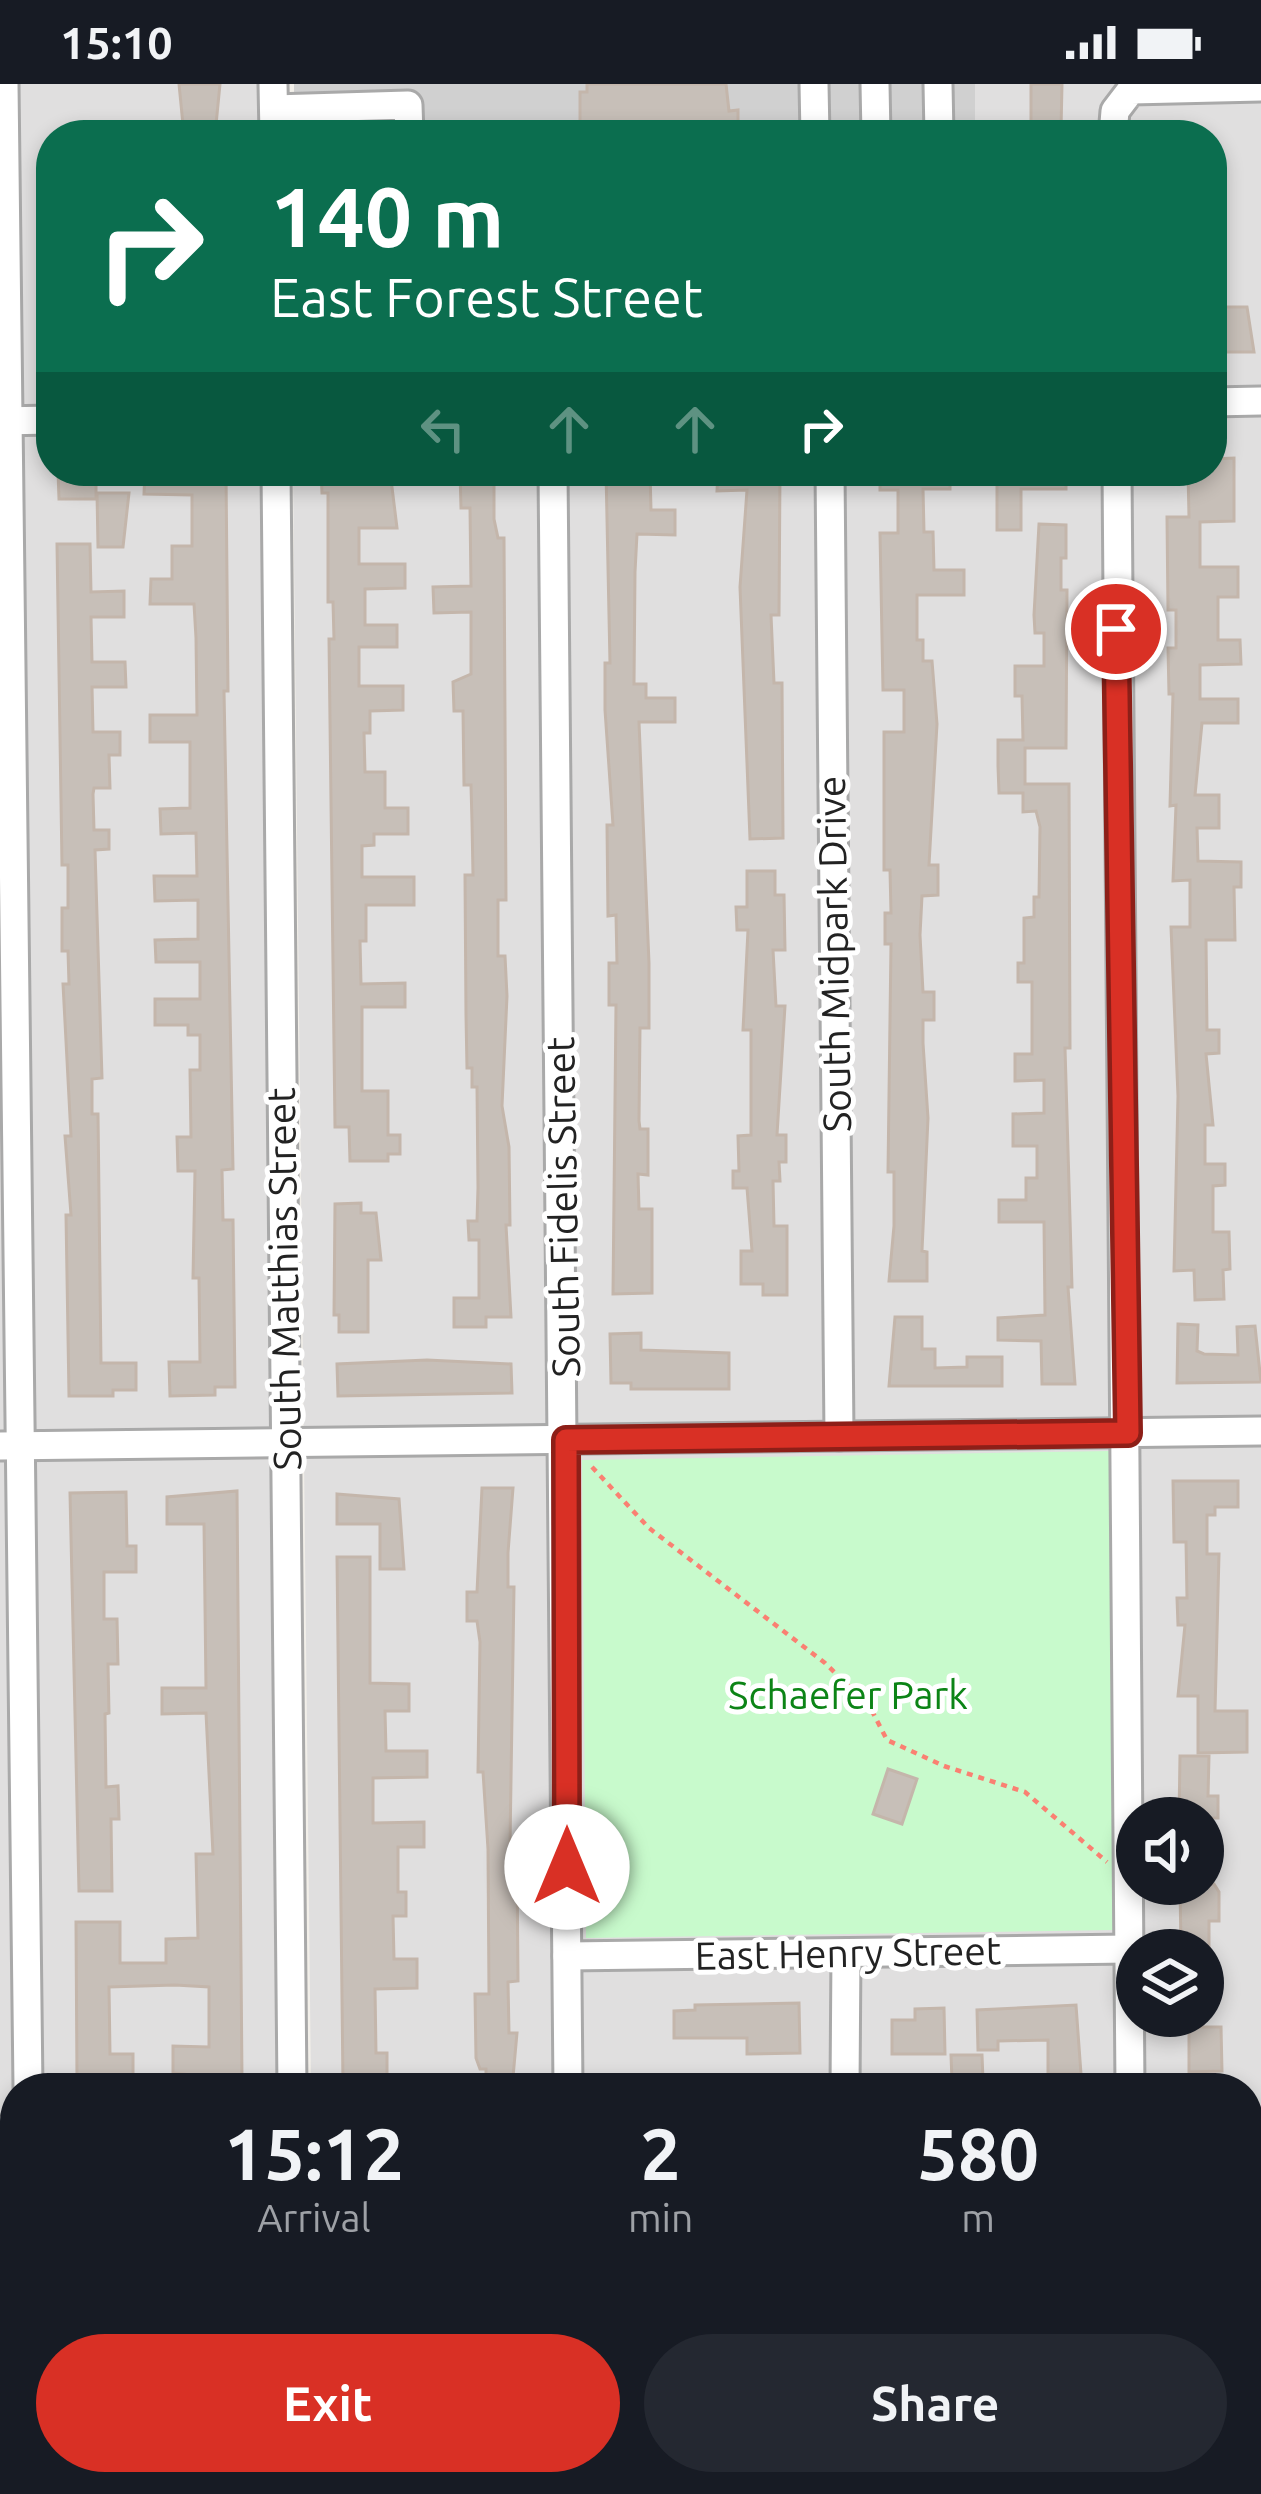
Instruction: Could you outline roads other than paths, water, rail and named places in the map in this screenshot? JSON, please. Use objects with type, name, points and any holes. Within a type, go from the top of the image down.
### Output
[{"type":"street","points":[[4,84],[10,1446],[28,2073]]},
{"type":"street","points":[[814,84],[814,120]]},
{"type":"street","points":[[875,84],[876,120]]},
{"type":"street","points":[[938,84],[939,120]]},
{"type":"street","points":[[1114,120],[1115,111],[1131,90],[1261,87]]},
{"type":"street","points":[[274,109],[408,105],[408,120]]},
{"type":"street","points":[[1227,402],[1261,401]]},
{"type":"street","points":[[4,421],[36,420]]},
{"type":"street","name":"South Matthias Street","points":[[276,486],[292,2073]]},
{"type":"street","name":"South Fidelis Street","points":[[553,486],[566,1440],[568,2073]]},
{"type":"street","name":"South Midpark Drive","points":[[830,486],[839,1436]]},
{"type":"street","points":[[1117,486],[1130,1929]]},
{"type":"street","points":[[10,1446],[1261,1431]]},
{"type":"street","name":"East Henry Street","points":[[567,1956],[1116,1949]]},
{"type":"street","points":[[845,1953],[845,2073]]},
{"type":"street","points":[[1130,2037],[1130,2073]]},
{"type":"park label","name":"Schaefer Park","points":[[848,1695]]}]
